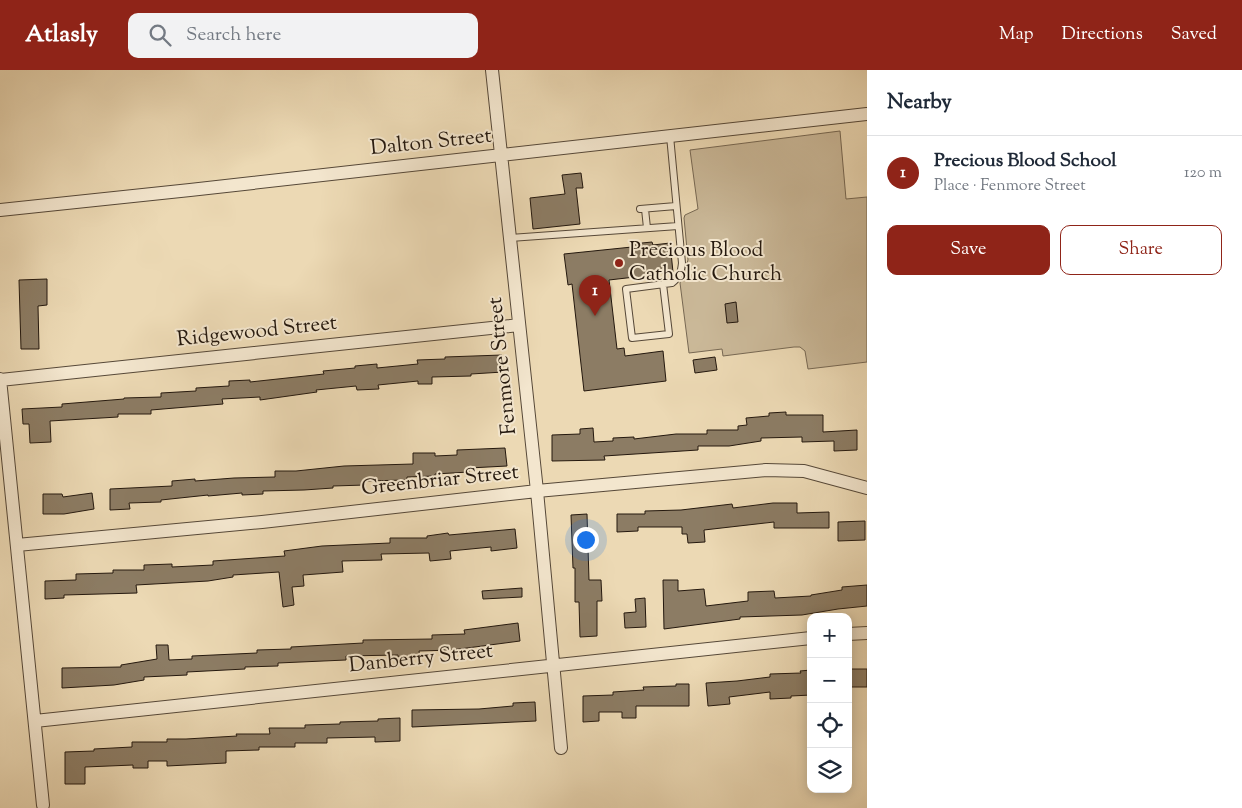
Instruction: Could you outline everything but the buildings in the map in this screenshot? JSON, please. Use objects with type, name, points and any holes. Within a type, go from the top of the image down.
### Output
[{"type":"street","name":"Fenmore Street","points":[[492,70],[561,748]]},
{"type":"street","name":"Dalton Street","points":[[0,210],[867,114]]},
{"type":"street","name":"Ridgewood Street","points":[[0,380],[519,325]]},
{"type":"street","points":[[0,380],[43,805]]},
{"type":"street","name":"Greenbriar Street","points":[[17,545],[262,522],[536,491],[766,470],[804,471],[867,488]]},
{"type":"street","points":[[852,634],[867,632]]},
{"type":"street","name":"Danberry Street","points":[[35,721],[807,638]]},
{"type":"lane","points":[[664,284],[669,334],[632,338],[626,289],[664,284],[672,283],[681,272],[682,262],[670,136]]},
{"type":"lane","points":[[647,228],[643,209],[676,206]]},
{"type":"lane","points":[[510,238],[678,226]]},
{"type":"shaded area","points":[[840,131],[846,199],[867,197],[867,362],[808,369],[805,351],[800,347],[723,356],[722,349],[689,353],[680,283],[688,260],[684,218],[685,215],[698,209],[690,150]]},
{"type":"place","name":"Precious Blood Catholic Church","points":[[619,263]]},
{"type":"place","name":"Precious Blood School","points":[[595,316]]}]
